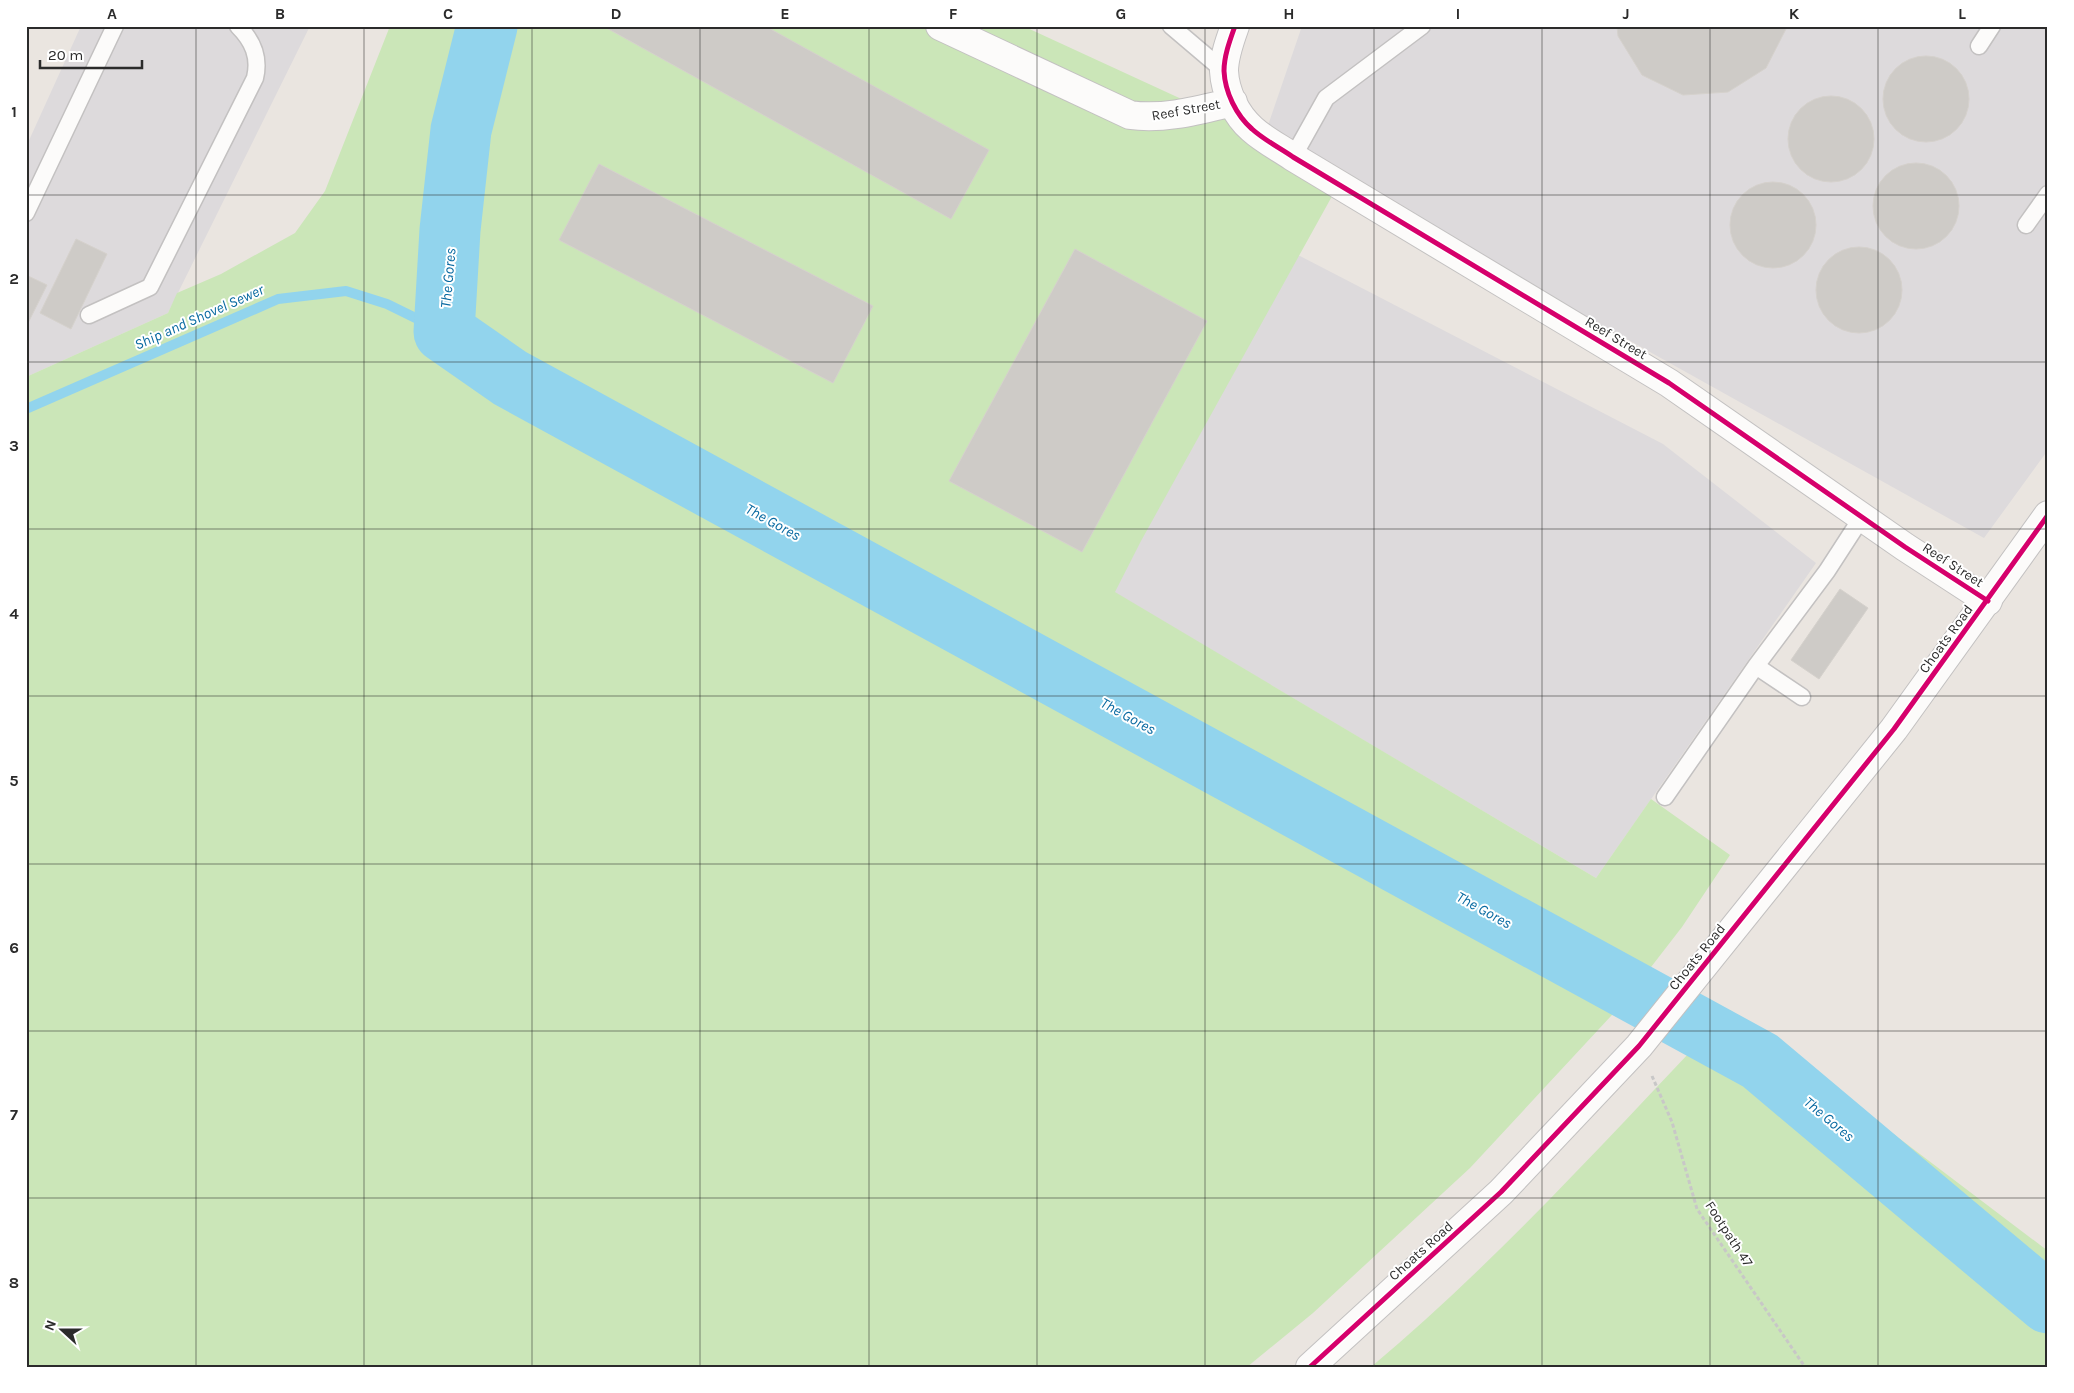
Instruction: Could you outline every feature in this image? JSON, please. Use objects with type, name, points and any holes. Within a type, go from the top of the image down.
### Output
[{"type":"street","name":"Reef Street","points":[[940,26],[1130,115],[1146,117],[1182,113],[1233,102],[1238,113],[1252,130],[1293,157],[1669,383],[1862,517],[1988,601]]},
{"type":"street","points":[[1233,102],[1224,71],[1228,46],[1235,26]]},
{"type":"street","name":"Choats Road","points":[[1310,1367],[1501,1192],[1639,1046],[1704,968],[1894,729],[2048,516]]},
{"type":"lane","points":[[26,213],[115,26]]},
{"type":"lane","points":[[89,315],[150,287],[255,78],[257,69],[256,56],[246,35],[238,26]]},
{"type":"lane","points":[[1171,26],[1224,71]]},
{"type":"lane","points":[[1293,157],[1326,98],[1422,26]]},
{"type":"lane","points":[[1979,46],[1992,26]]},
{"type":"lane","points":[[2026,225],[2048,194]]},
{"type":"lane","points":[[1665,797],[1756,666],[1827,571],[1862,517]]},
{"type":"lane","points":[[1756,666],[1802,697]]},
{"type":"shaded area","points":[[81,26],[310,26],[168,313],[26,377],[26,147]]},
{"type":"shaded area","points":[[1302,26],[2048,26],[2048,450],[1984,538],[1264,137]]},
{"type":"shaded area","points":[[526,166],[1300,256],[1663,444],[1816,563],[1596,878],[1114,592]]},
{"type":"green space","points":[[390,26],[1023,26],[1264,137],[1341,180],[1141,541],[1115,592],[1596,878],[1651,799],[1730,855],[1682,927],[1624,1002],[1470,1168],[1313,1313],[1247,1367],[26,1367],[26,377],[168,313],[177,293],[221,274],[295,233],[325,191]]},
{"type":"green space","points":[[1730,1010],[2048,1251],[2048,1367],[1371,1367],[1419,1326],[1511,1238]]},
{"type":"building","points":[[603,26],[765,26],[989,150],[951,219]]},
{"type":"building","points":[[1617,26],[1787,27],[1766,68],[1728,92],[1683,95],[1642,75],[1618,36]]},
{"type":"building","points":[[1918,56],[1934,56],[1943,59],[1957,68],[1966,82],[1969,99],[1966,116],[1957,130],[1943,139],[1934,142],[1918,142],[1902,135],[1890,123],[1883,107],[1883,91],[1890,75],[1902,63]]},
{"type":"building","points":[[1823,96],[1839,96],[1848,99],[1862,108],[1871,122],[1874,139],[1871,156],[1862,170],[1848,179],[1839,182],[1823,182],[1807,175],[1795,163],[1788,147],[1788,131],[1795,115],[1807,103]]},
{"type":"building","points":[[1908,163],[1924,163],[1933,166],[1947,175],[1956,189],[1959,206],[1956,223],[1947,237],[1933,246],[1924,249],[1908,249],[1892,242],[1880,230],[1873,214],[1873,198],[1880,182],[1892,170]]},
{"type":"building","points":[[599,164],[873,306],[833,383],[559,240]]},
{"type":"building","points":[[1765,182],[1781,182],[1790,185],[1804,194],[1813,208],[1816,225],[1813,242],[1804,256],[1790,265],[1781,268],[1765,268],[1749,261],[1737,249],[1730,233],[1730,217],[1737,201],[1749,189]]},
{"type":"building","points":[[76,239],[107,254],[71,329],[40,313]]},
{"type":"building","points":[[1859,247],[1876,250],[1890,259],[1899,273],[1902,290],[1899,307],[1890,321],[1876,330],[1859,333],[1842,330],[1828,321],[1819,307],[1816,290],[1819,273],[1828,259],[1842,250]]},
{"type":"building","points":[[1075,249],[1207,321],[1082,552],[949,481]]},
{"type":"building","points":[[26,275],[47,285],[26,327]]},
{"type":"building","points":[[1840,589],[1868,608],[1819,679],[1791,660]]},
{"type":"waterway","name":"The Gores","points":[[487,26],[461,130],[450,230],[444,332],[510,378],[1760,1061],[2048,1303]]},
{"type":"waterway","name":"Ship and Shovel Sewer","points":[[26,409],[278,299],[346,291],[387,304],[444,332]]},
{"type":"cycle path","points":[[1235,26],[1225,60],[1225,79],[1229,95],[1236,110],[1257,133],[1293,157],[1669,383],[1905,547],[1988,601]]},
{"type":"cycle path","points":[[1310,1367],[1501,1192],[1639,1046],[1894,729],[2048,515]]}]
